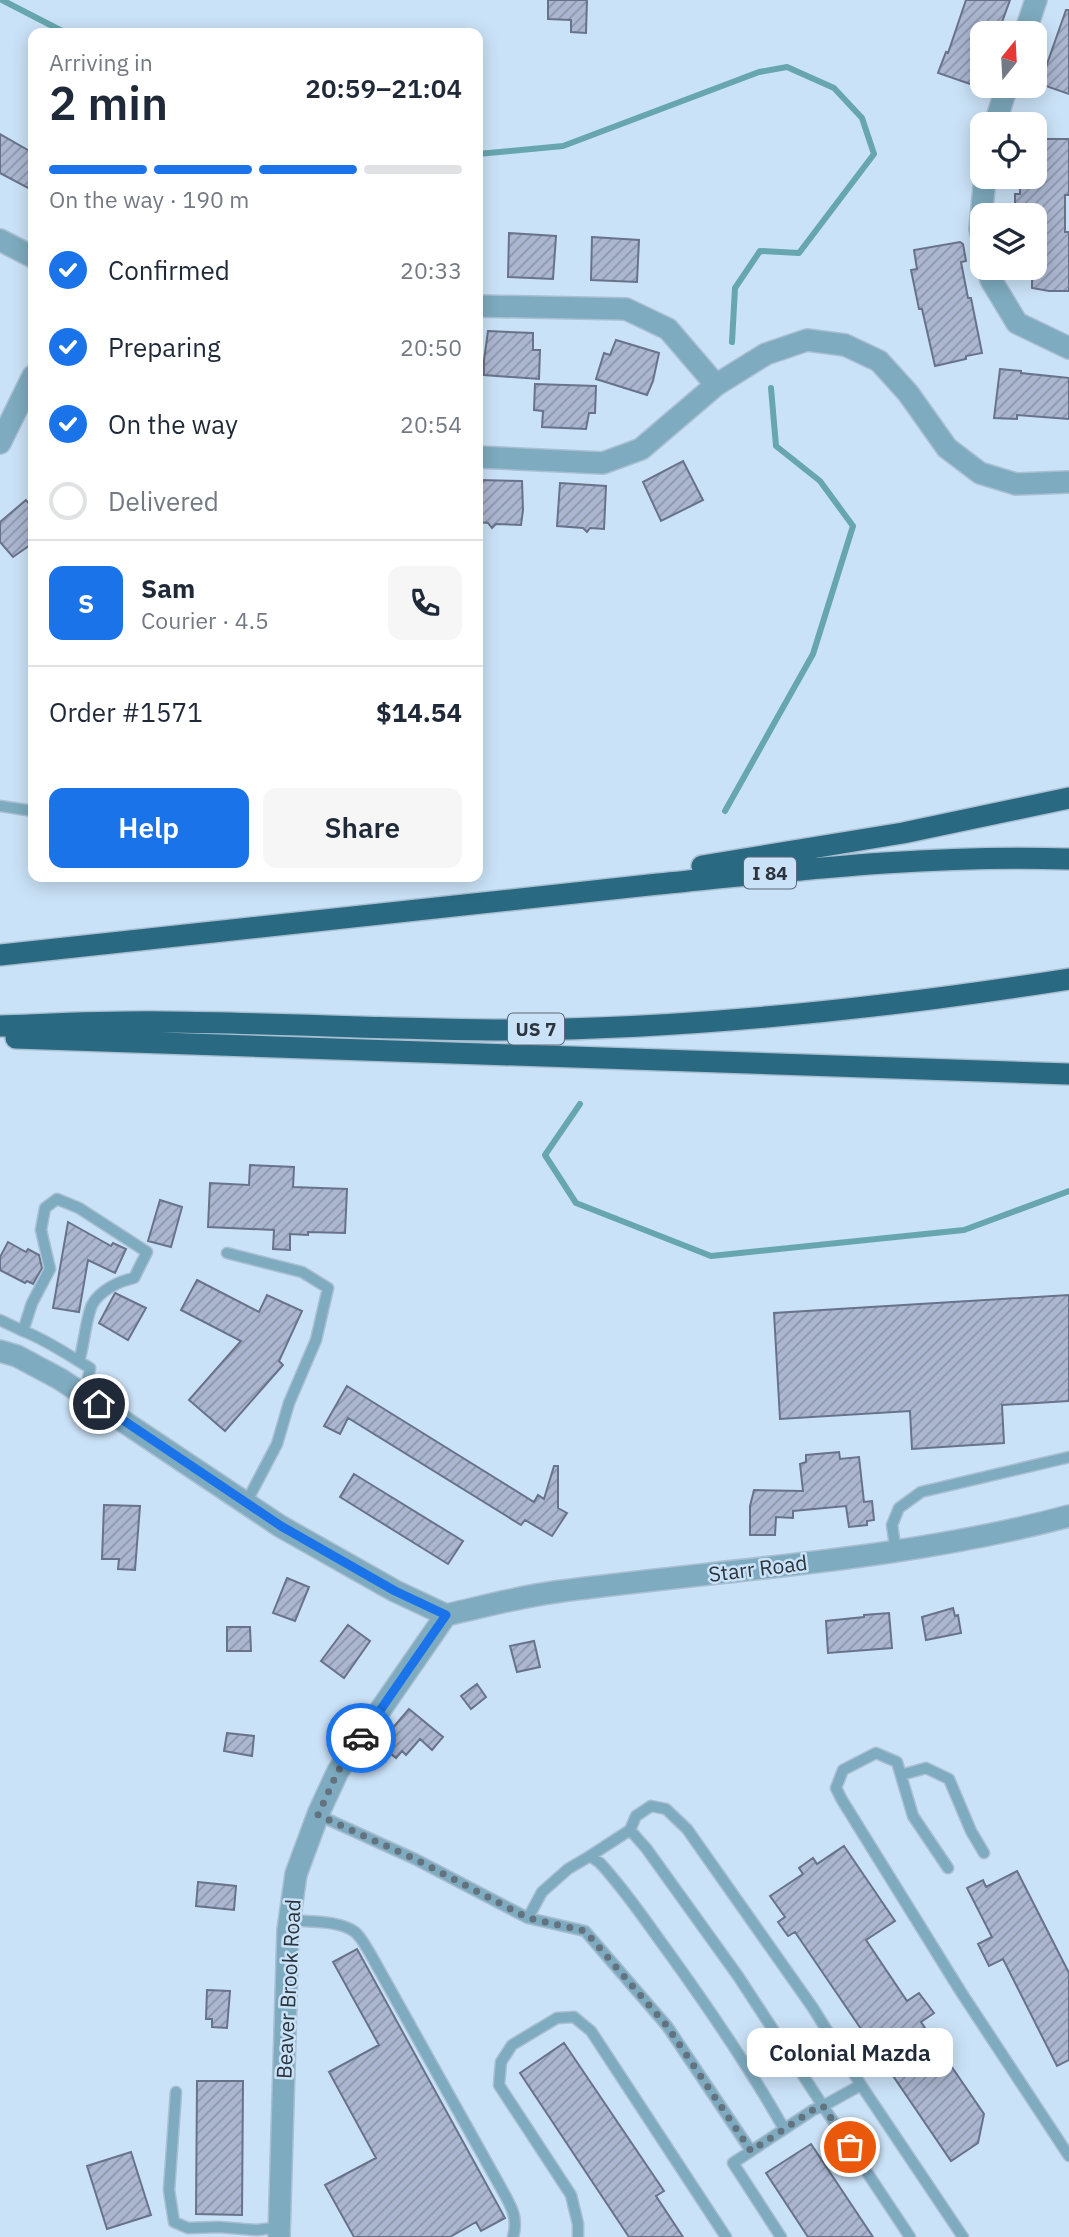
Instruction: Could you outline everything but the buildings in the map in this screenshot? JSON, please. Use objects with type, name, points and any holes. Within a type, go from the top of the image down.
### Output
[{"type":"highway","points":[[472,903],[879,837],[1069,798]]},
{"type":"highway","name":"I 84","points":[[0,955],[874,862],[967,858],[1069,859]]},
{"type":"highway","name":"US 7","points":[[0,1026],[155,1022],[449,1030],[654,1026],[857,1009],[1069,979]]},
{"type":"highway","points":[[0,1038],[1069,1074]]},
{"type":"street","points":[[1029,21],[1036,0]]},
{"type":"street","points":[[0,240],[28,254]]},
{"type":"street","points":[[991,280],[1017,323],[1069,348]]},
{"type":"street","points":[[483,306],[626,309],[668,328],[716,385]]},
{"type":"street","points":[[483,457],[603,463],[641,449],[716,385],[766,354],[807,340],[845,345],[879,361],[908,393],[947,448],[980,473],[1016,484],[1069,482]]},
{"type":"street","points":[[0,443],[28,386]]},
{"type":"street","points":[[0,1351],[17,1356],[60,1379],[281,1526],[395,1591],[446,1615]]},
{"type":"street","name":"Starr Road","points":[[446,1615],[552,1593],[896,1552],[976,1538],[1069,1516]]},
{"type":"street","name":"Beaver Brook Road","points":[[279,2232],[289,1920],[296,1874],[338,1771],[446,1615]]},
{"type":"lane","points":[[0,806],[28,810]]},
{"type":"lane","points":[[23,1331],[32,1303],[50,1269],[41,1230],[45,1208],[57,1199],[79,1208],[147,1252],[134,1278],[123,1280],[102,1293],[92,1305],[79,1361]]},
{"type":"lane","points":[[227,1253],[302,1272],[328,1288],[316,1340],[289,1403],[277,1444],[246,1503]]},
{"type":"lane","points":[[0,1320],[42,1338],[90,1368],[85,1395]]},
{"type":"lane","points":[[896,1552],[892,1525],[898,1508],[921,1492],[1069,1457]]},
{"type":"lane","points":[[948,1868],[913,1816],[897,1762],[876,1752],[843,1770],[836,1788],[961,1993],[1069,2156]]},
{"type":"lane","points":[[901,1775],[926,1768],[949,1779],[971,1831],[984,1853]]},
{"type":"lane","points":[[528,1918],[541,1892],[568,1870],[630,1830],[636,1816],[651,1806],[666,1809],[687,1829],[813,2008],[963,2237]]},
{"type":"lane","points":[[318,1815],[415,1859],[528,1918],[585,1931],[667,2026],[751,2151]]},
{"type":"lane","points":[[630,1830],[646,1847],[738,1976],[910,2237]]},
{"type":"lane","points":[[590,1856],[611,1875],[691,1983],[760,2085],[785,2129]]},
{"type":"lane","points":[[289,1920],[343,1926],[360,1937],[514,2213],[516,2224],[513,2237]]},
{"type":"lane","points":[[578,2237],[578,2224],[571,2195],[499,2085],[501,2062],[512,2045],[557,2018],[574,2017],[592,2031],[726,2237]]},
{"type":"lane","points":[[781,2237],[733,2163],[813,2110],[861,2085]]},
{"type":"lane","points":[[176,2092],[169,2190],[174,2222],[188,2228],[219,2227],[279,2232]]},
{"type":"waterway","points":[[2,0],[56,28]]},
{"type":"waterway","points":[[483,154],[563,146],[759,72],[787,67],[834,88],[862,118],[874,154],[799,253],[760,251],[735,288],[732,342]]},
{"type":"waterway","points":[[725,811],[813,654],[853,526],[820,481],[776,446],[771,388]]},
{"type":"waterway","points":[[580,1104],[545,1155],[576,1203],[711,1256],[964,1230],[1069,1191]]},
{"type":"way so far","points":[[361,1738],[338,1771],[318,1815],[415,1859],[528,1918],[585,1931],[667,2026],[751,2151],[823,2106],[850,2147]]},
{"type":"place","name":"Colonial Mazda","points":[[850,2147]]},
{"type":"route","points":[[99,1404],[281,1526],[395,1591],[446,1615],[361,1738]]}]
